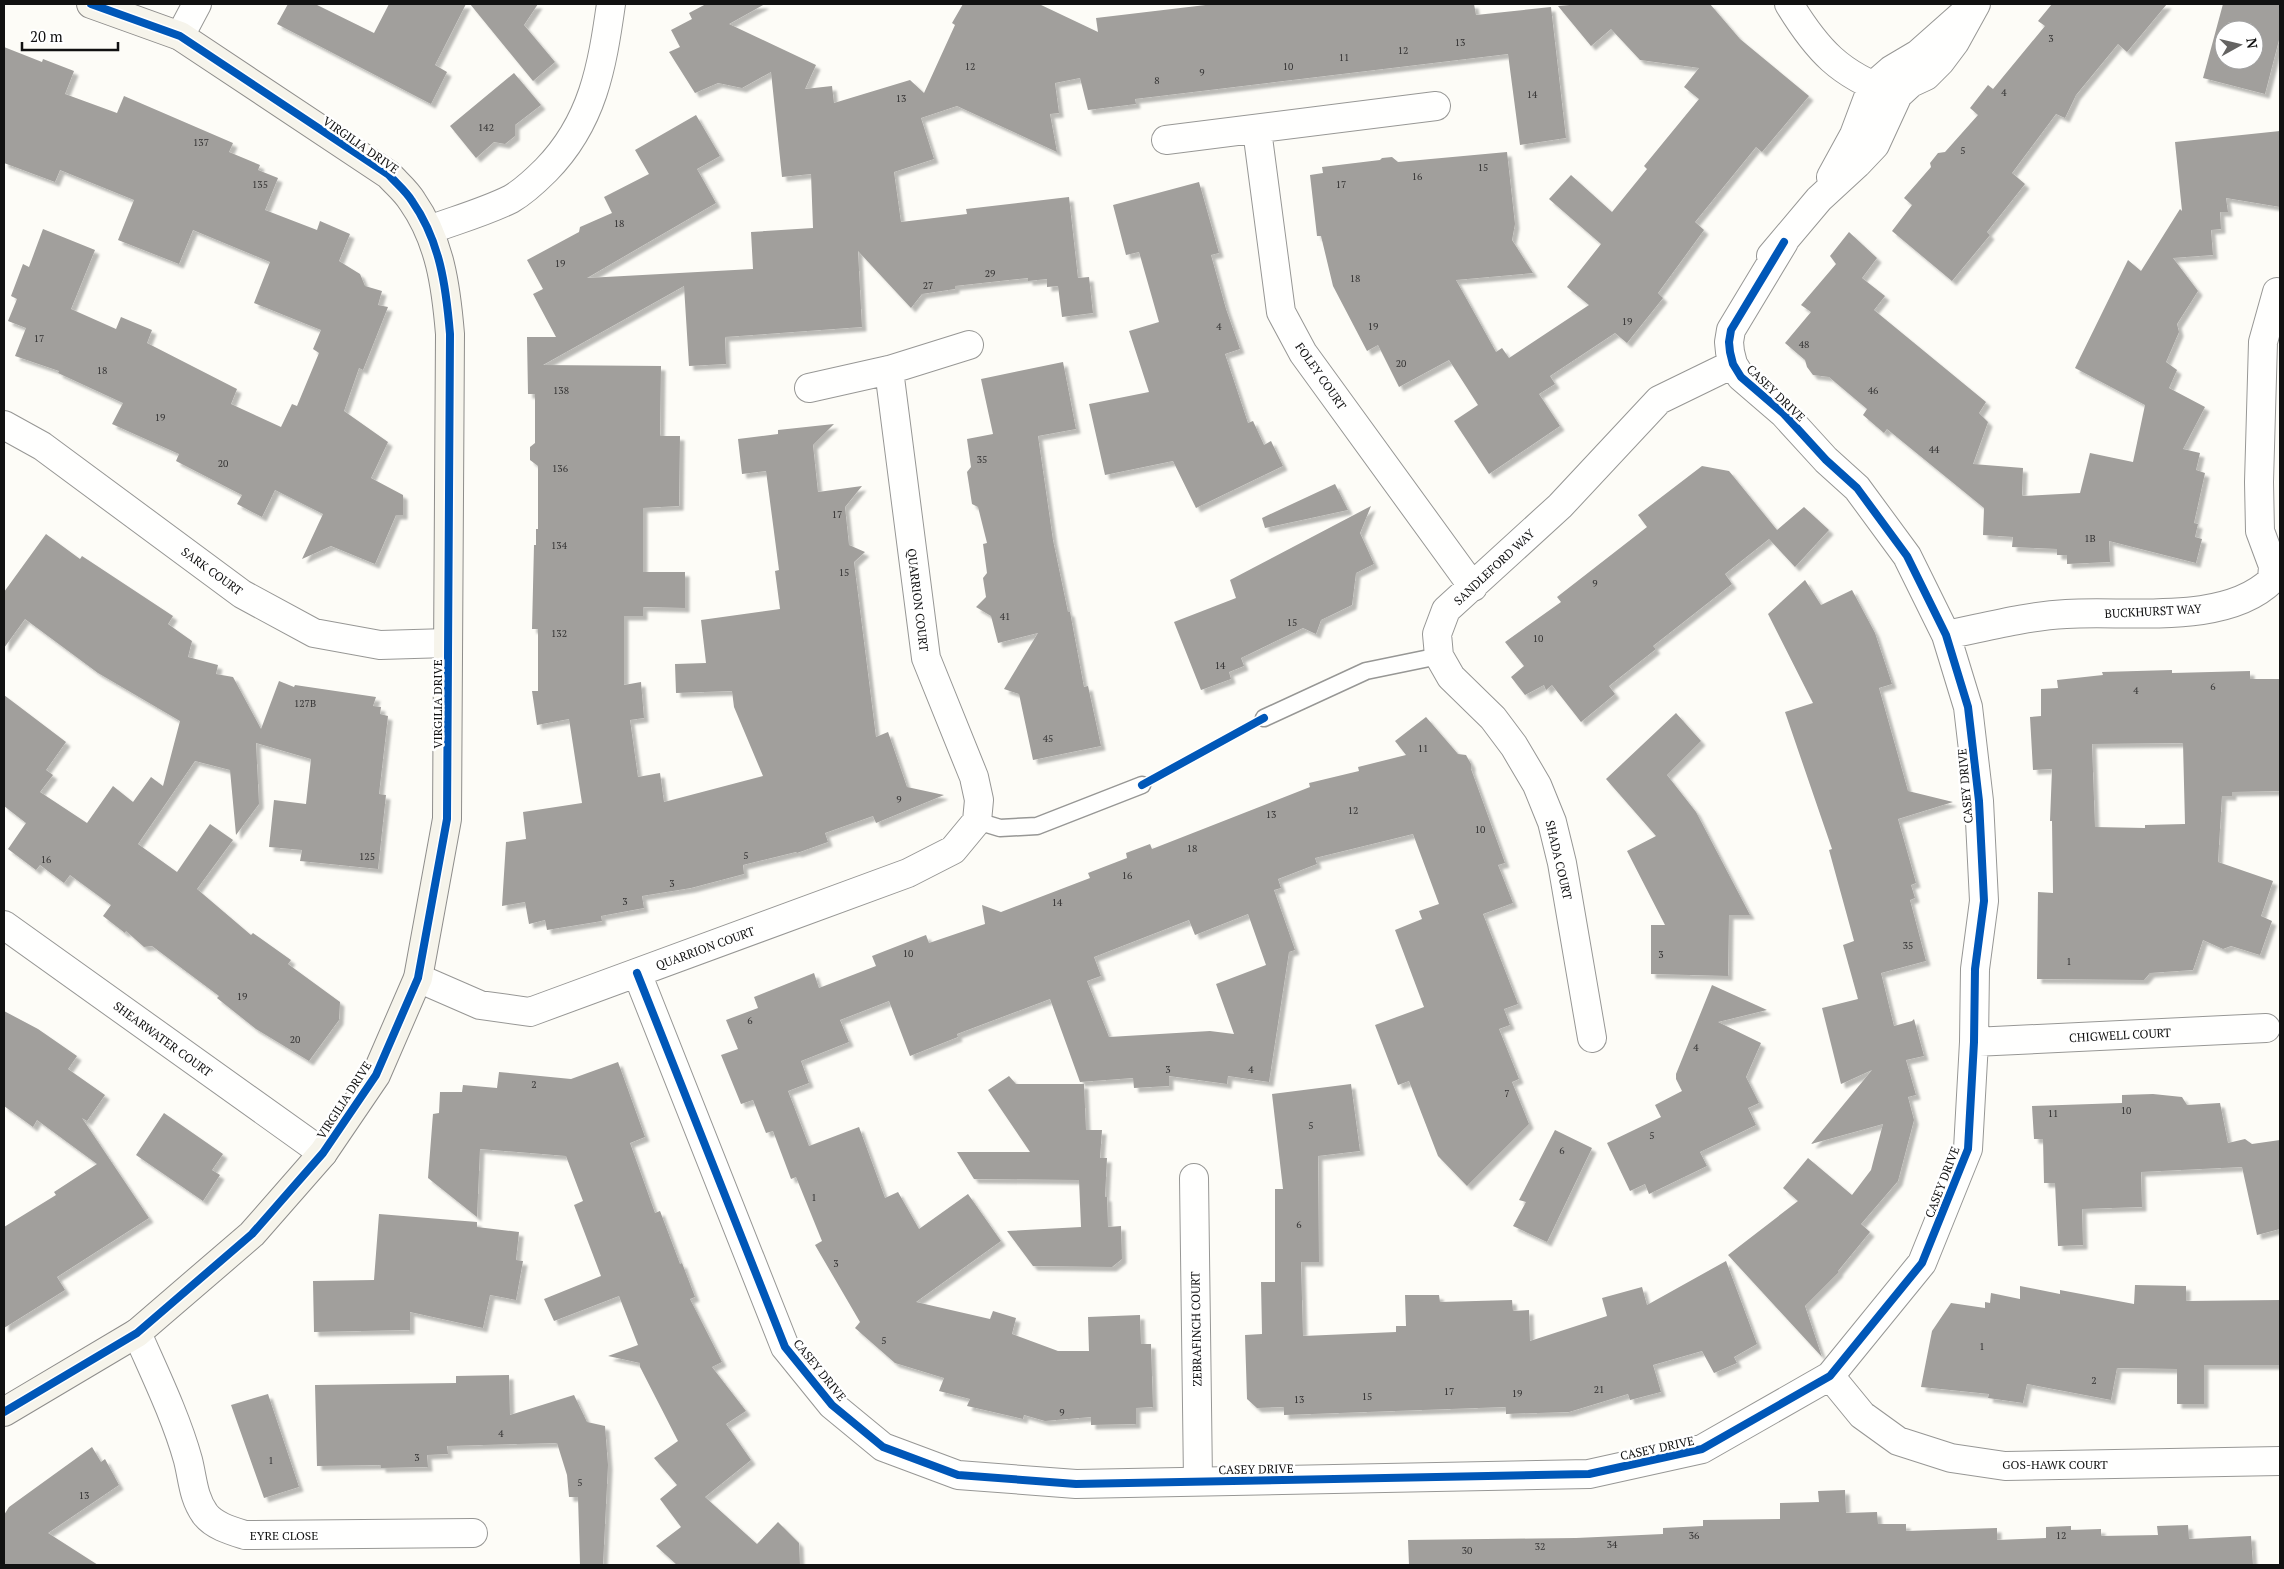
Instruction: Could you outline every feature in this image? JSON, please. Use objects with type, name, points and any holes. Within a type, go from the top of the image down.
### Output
[{"type":"street","name":"VIRGILIA DRIVE","points":[[4,1412],[137,1332],[252,1234],[323,1153],[376,1075],[418,978],[447,819],[450,334],[445,281],[429,230],[412,200],[388,175],[180,36],[91,4]]},
{"type":"street","points":[[180,36],[197,4]]},
{"type":"street","points":[[429,230],[512,199],[536,180],[555,160],[585,116],[596,88],[604,53],[611,4]]},
{"type":"street","points":[[1789,4],[1809,36],[1824,54],[1860,79],[1885,86]]},
{"type":"street","points":[[1795,4],[1885,86]]},
{"type":"street","points":[[1725,368],[1731,330],[1784,242],[1819,199],[1875,145],[1885,86],[1943,30],[1975,4]]},
{"type":"street","points":[[1166,140],[1436,106]]},
{"type":"street","name":"FOLEY COURT","points":[[1257,130],[1281,312],[1303,353],[1473,586]]},
{"type":"street","name":"BUCKHURST WAY","points":[[1946,635],[2007,622],[2066,614],[2165,612],[2217,607],[2260,591],[2272,580],[2272,566],[2260,531],[2259,482],[2263,342],[2277,292]]},
{"type":"street","points":[[809,388],[889,370],[969,344]]},
{"type":"street","name":"SANDLEFORD WAY","points":[[1439,656],[1437,634],[1446,610],[1560,506],[1660,400],[1725,368]]},
{"type":"street","name":"CASEY DRIVE","points":[[637,974],[785,1347],[832,1405],[883,1447],[958,1475],[1076,1484],[1588,1474],[1702,1450],[1830,1376],[1922,1263],[1968,1149],[1974,1042],[1975,969],[1984,901],[1979,801],[1968,707],[1946,635],[1907,556],[1857,488],[1826,460],[1784,414],[1741,377],[1725,368]]},
{"type":"street","name":"QUARRION COURT","points":[[418,978],[480,1005],[530,1012],[908,873],[953,850],[977,821],[979,800],[974,777],[926,658],[889,370]]},
{"type":"street","name":"SARK COURT","points":[[4,425],[42,446],[242,594],[314,633],[380,645],[448,643]]},
{"type":"street","name":"SHADA COURT","points":[[1439,656],[1451,677],[1493,718],[1514,746],[1537,785],[1552,822],[1562,863],[1592,1038]]},
{"type":"street","name":"SHEARWATER COURT","points":[[4,925],[323,1153]]},
{"type":"street","name":"CHIGWELL COURT","points":[[1974,1042],[2266,1028]]},
{"type":"street","name":"ZEBRAFINCH COURT","points":[[1194,1178],[1198,1481]]},
{"type":"street","name":"EYRE CLOSE","points":[[137,1332],[173,1418],[188,1461],[194,1493],[206,1516],[224,1528],[245,1535],[473,1532]]},
{"type":"street","name":"GOS-HAWK COURT","points":[[1830,1376],[1862,1415],[1898,1441],[1951,1458],[2005,1466],[2280,1461]]},
{"type":"lane","points":[[1264,718],[1366,672],[1439,656]]},
{"type":"lane","points":[[977,821],[1000,828],[1038,826],[1142,785]]},
{"type":"building","points":[[288,4],[315,4],[374,33],[389,4],[466,4],[435,65],[447,72],[431,104],[277,24]]},
{"type":"building","points":[[470,4],[538,4],[524,25],[555,62],[533,81]]},
{"type":"building","points":[[706,4],[765,4],[729,24],[816,65],[805,89],[832,86],[834,103],[910,80],[924,93],[955,25],[952,23],[963,4],[1039,4],[1098,32],[1096,18],[1214,4],[1474,4],[1476,15],[1551,7],[1566,138],[1520,145],[1508,54],[1135,99],[1136,104],[1088,110],[1080,78],[1055,83],[1059,113],[1050,114],[1057,152],[957,106],[921,118],[934,159],[894,172],[901,222],[967,214],[966,209],[1069,197],[1078,278],[1089,277],[1093,313],[1062,317],[1058,286],[1047,287],[1047,279],[1028,281],[1028,278],[955,286],[955,289],[922,294],[911,308],[858,251],[862,327],[725,337],[726,364],[689,366],[684,286],[543,365],[661,366],[660,436],[680,436],[679,506],[643,508],[643,572],[685,572],[685,608],[643,607],[643,616],[624,616],[624,685],[641,682],[644,718],[630,720],[638,777],[660,773],[664,802],[763,776],[734,707],[732,691],[676,693],[675,664],[706,663],[701,620],[780,609],[775,571],[779,570],[766,471],[742,474],[738,439],[778,434],[778,430],[834,424],[813,445],[818,492],[862,486],[845,507],[849,545],[865,552],[854,562],[876,737],[888,732],[907,787],[944,795],[876,823],[873,816],[825,833],[828,842],[797,853],[743,865],[744,874],[691,888],[642,896],[644,908],[601,916],[602,921],[547,930],[545,920],[529,924],[525,902],[502,906],[506,842],[526,839],[523,812],[582,803],[569,719],[537,725],[532,691],[538,691],[538,629],[532,629],[534,545],[536,545],[536,529],[538,529],[538,466],[530,460],[530,447],[535,443],[535,394],[528,394],[527,337],[556,337],[533,294],[543,289],[527,260],[579,232],[580,227],[612,213],[604,197],[649,174],[635,150],[696,115],[720,156],[697,169],[716,203],[587,278],[753,269],[751,232],[813,228],[811,174],[782,177],[771,72],[742,88],[718,83],[695,93],[669,52],[680,47],[671,30],[692,19],[689,13]]},
{"type":"building","points":[[1581,4],[1710,4],[1740,39],[1809,96],[1762,152],[1756,147],[1695,222],[1704,230],[1658,293],[1663,298],[1627,343],[1615,333],[1550,376],[1555,384],[1539,394],[1560,426],[1489,474],[1454,421],[1478,405],[1449,360],[1399,387],[1378,345],[1367,351],[1333,286],[1321,236],[1317,236],[1310,175],[1323,173],[1322,167],[1380,160],[1382,158],[1392,157],[1398,162],[1507,152],[1515,224],[1512,240],[1533,273],[1456,280],[1496,352],[1502,348],[1509,358],[1589,305],[1567,287],[1601,244],[1549,199],[1571,175],[1612,212],[1647,169],[1644,166],[1699,99],[1684,87],[1699,68],[1640,60],[1611,29],[1591,46],[1558,6]]},
{"type":"building","points":[[2052,4],[2167,4],[2127,52],[2118,44],[2076,95],[2065,118],[2056,114],[2012,173],[2025,184],[1987,232],[1990,235],[1952,281],[1892,231],[1912,205],[1904,198],[1931,167],[1930,163],[1938,153],[1945,152],[1978,115],[1970,108],[1988,85],[1993,89],[2045,26],[2038,21]]},
{"type":"building","points":[[2223,4],[2280,4],[2280,36],[2265,94],[2203,78],[2214,37],[2214,70],[2264,70],[2264,20],[2219,20]]},
{"type":"building","points":[[4,47],[42,62],[43,59],[74,71],[65,94],[117,113],[124,96],[233,143],[229,152],[260,165],[258,170],[278,178],[265,210],[317,230],[320,221],[350,234],[339,261],[360,274],[365,286],[382,291],[378,305],[388,307],[363,370],[359,368],[344,411],[388,442],[371,478],[403,495],[403,515],[396,515],[375,564],[331,546],[302,559],[323,514],[275,490],[262,517],[237,504],[242,495],[176,461],[179,454],[112,424],[123,403],[58,373],[59,371],[15,356],[26,328],[8,321],[17,299],[11,296],[23,264],[29,267],[43,229],[95,250],[71,309],[116,329],[121,317],[152,330],[147,343],[237,389],[231,404],[281,427],[292,404],[297,406],[319,353],[313,349],[321,330],[254,303],[270,262],[193,230],[179,264],[118,240],[134,200],[60,170],[55,182],[4,163]]},
{"type":"building","points":[[514,73],[541,105],[515,125],[515,136],[505,144],[494,142],[476,158],[450,126]]},
{"type":"building","points":[[2280,131],[2280,207],[2226,198],[2228,212],[2220,212],[2221,229],[2211,230],[2213,255],[2173,258],[2198,291],[2177,324],[2179,332],[2166,362],[2177,370],[2169,388],[2205,407],[2183,449],[2200,453],[2196,470],[2205,473],[2194,523],[2198,524],[2195,537],[2202,539],[2196,563],[2109,541],[2110,562],[2067,564],[2067,555],[2057,555],[2057,549],[2012,547],[2013,537],[1983,535],[1984,508],[1887,429],[1884,433],[1863,415],[1867,409],[1829,377],[1813,375],[1807,367],[1805,360],[1785,343],[1811,312],[1801,305],[1836,264],[1830,256],[1849,232],[1877,258],[1862,278],[1885,296],[1874,310],[1986,402],[1979,413],[1988,422],[1973,464],[2023,468],[2022,496],[2080,493],[2090,453],[2133,462],[2145,405],[2075,368],[2128,260],[2141,271],[2180,209],[2182,211],[2175,142]]},
{"type":"building","points":[[1199,182],[1219,253],[1211,255],[1226,309],[1240,349],[1225,354],[1248,423],[1253,421],[1264,445],[1271,441],[1283,466],[1196,508],[1173,461],[1105,475],[1089,404],[1149,392],[1129,331],[1159,322],[1139,252],[1126,255],[1113,205]]},
{"type":"building","points":[[1063,362],[1076,429],[1038,436],[1053,540],[1068,612],[1070,612],[1084,687],[1088,686],[1101,746],[1033,760],[1019,694],[1004,689],[1038,633],[998,643],[991,616],[976,607],[986,597],[983,578],[987,573],[983,544],[987,543],[978,507],[972,504],[967,472],[971,467],[967,439],[993,434],[981,379]]},
{"type":"building","points":[[1702,466],[1729,471],[1777,530],[1804,507],[1829,530],[1795,567],[1769,539],[1725,574],[1732,584],[1653,646],[1656,649],[1609,686],[1615,694],[1581,722],[1552,685],[1546,690],[1544,685],[1525,695],[1511,677],[1524,666],[1505,642],[1561,602],[1557,597],[1647,527],[1638,515]]},
{"type":"building","points":[[1335,484],[1348,510],[1265,528],[1262,518]]},
{"type":"building","points":[[1371,506],[1360,533],[1374,564],[1356,573],[1352,605],[1321,620],[1316,634],[1303,628],[1241,658],[1244,666],[1229,672],[1231,679],[1201,690],[1174,622],[1236,598],[1230,580]]},
{"type":"building","points":[[46,534],[80,559],[82,556],[173,616],[168,624],[192,641],[188,657],[218,665],[216,674],[233,677],[261,729],[279,681],[294,687],[295,685],[376,697],[373,706],[381,707],[380,714],[388,716],[379,794],[386,795],[378,869],[300,861],[302,850],[269,847],[274,800],[306,804],[311,759],[256,743],[259,804],[236,835],[230,770],[195,761],[138,844],[177,872],[210,824],[233,840],[197,889],[251,935],[253,933],[291,960],[288,964],[340,1002],[339,1020],[309,1061],[256,1029],[217,998],[219,996],[152,946],[144,947],[126,931],[125,933],[103,916],[111,905],[70,875],[64,883],[40,865],[36,870],[8,849],[26,823],[4,806],[4,695],[66,742],[46,770],[53,775],[40,792],[87,823],[113,786],[133,802],[151,777],[163,786],[180,721],[98,673],[25,619],[4,648],[4,592]]},
{"type":"building","points":[[1805,580],[1821,605],[1852,590],[1875,633],[1892,684],[1879,688],[1908,791],[1953,802],[1898,819],[1916,883],[1911,885],[1915,898],[1910,900],[1926,961],[1881,973],[1894,1026],[1914,1019],[1924,1056],[1906,1060],[1916,1095],[1908,1097],[1914,1120],[1898,1181],[1861,1224],[1870,1232],[1839,1272],[1805,1306],[1822,1357],[1728,1255],[1798,1201],[1783,1188],[1808,1158],[1852,1195],[1871,1170],[1883,1124],[1811,1144],[1872,1070],[1841,1084],[1822,1008],[1858,999],[1843,945],[1854,941],[1829,850],[1832,849],[1785,712],[1813,703],[1768,614]]},
{"type":"building","points":[[2172,670],[2172,673],[2250,671],[2250,679],[2280,679],[2280,791],[2232,792],[2232,796],[2222,796],[2218,862],[2273,881],[2261,916],[2272,921],[2260,955],[2231,946],[2223,949],[2203,940],[2193,970],[2150,973],[2144,980],[2037,979],[2038,892],[2053,893],[2052,821],[2050,821],[2052,769],[2033,770],[2030,717],[2041,716],[2041,689],[2058,688],[2057,680],[2103,675],[2102,672]],"holes":[[[2183,743],[2185,824],[2145,825],[2145,828],[2095,827],[2092,744]]]},
{"type":"building","points":[[1676,713],[1701,741],[1667,775],[1696,812],[1750,915],[1729,915],[1728,976],[1651,974],[1651,925],[1665,925],[1627,851],[1656,836],[1606,779]]},
{"type":"building","points":[[1426,717],[1458,754],[1466,755],[1471,764],[1471,769],[1505,863],[1498,865],[1513,903],[1483,914],[1518,1004],[1504,1009],[1510,1025],[1499,1029],[1519,1079],[1512,1082],[1529,1124],[1467,1186],[1438,1156],[1409,1081],[1398,1085],[1375,1025],[1424,1007],[1395,930],[1422,919],[1419,911],[1439,904],[1413,834],[1315,858],[1317,864],[1278,879],[1281,888],[1274,890],[1295,950],[1289,952],[1269,1082],[1228,1076],[1227,1084],[1169,1076],[1169,1086],[1134,1088],[1133,1078],[1080,1082],[1050,999],[957,1034],[958,1037],[910,1056],[889,1001],[840,1020],[849,1042],[801,1061],[809,1083],[788,1091],[809,1146],[859,1127],[885,1198],[898,1192],[919,1229],[968,1194],[1001,1241],[916,1302],[990,1319],[993,1311],[1016,1318],[1012,1334],[1058,1351],[1089,1351],[1088,1317],[1140,1315],[1141,1344],[1151,1344],[1153,1407],[1136,1408],[1136,1424],[1091,1425],[1091,1417],[1045,1421],[1024,1415],[1023,1419],[967,1406],[970,1399],[939,1391],[944,1378],[895,1363],[855,1328],[860,1322],[815,1245],[822,1241],[796,1177],[791,1179],[773,1131],[766,1133],[753,1100],[741,1104],[721,1055],[738,1049],[726,1020],[758,1008],[754,997],[814,973],[819,988],[876,966],[872,956],[926,935],[929,943],[985,924],[982,905],[1001,912],[1090,878],[1088,873],[1127,858],[1126,853],[1150,844],[1152,849],[1310,787],[1309,783],[1359,771],[1358,767],[1406,755],[1395,741]],"holes":[[[1248,914],[1266,965],[1216,984],[1234,1034],[1210,1031],[1109,1037],[1087,981],[1101,976],[1094,957],[1189,920],[1195,935]]]},
{"type":"building","points":[[1712,985],[1767,1010],[1718,1022],[1761,1043],[1746,1077],[1759,1103],[1748,1108],[1756,1125],[1700,1152],[1707,1166],[1649,1194],[1645,1184],[1630,1191],[1607,1143],[1661,1117],[1655,1105],[1682,1091],[1676,1079],[1676,1074]]},
{"type":"building","points":[[4,1011],[38,1029],[77,1056],[68,1069],[105,1095],[87,1121],[82,1118],[149,1218],[57,1277],[65,1290],[4,1328],[4,1227],[56,1195],[54,1192],[97,1164],[37,1120],[33,1127],[4,1106]]},
{"type":"building","points":[[618,1062],[645,1137],[630,1143],[655,1213],[660,1211],[695,1297],[690,1299],[722,1362],[712,1367],[746,1411],[726,1424],[751,1460],[705,1497],[757,1544],[778,1522],[799,1543],[800,1565],[677,1565],[656,1546],[681,1527],[660,1499],[677,1485],[654,1458],[678,1441],[640,1367],[640,1363],[608,1356],[638,1345],[619,1296],[554,1321],[544,1299],[601,1276],[574,1205],[583,1201],[566,1156],[480,1149],[477,1217],[428,1178],[433,1114],[439,1113],[440,1092],[462,1092],[463,1085],[497,1088],[499,1072],[571,1079]]},
{"type":"building","points":[[1009,1076],[1016,1084],[1084,1084],[1086,1130],[1102,1130],[1100,1158],[1107,1158],[1105,1197],[1107,1197],[1108,1227],[1121,1226],[1122,1259],[1112,1267],[1033,1266],[1007,1231],[1081,1227],[1079,1180],[974,1179],[957,1152],[1030,1152],[988,1090]]},
{"type":"building","points":[[1351,1084],[1360,1151],[1318,1156],[1319,1262],[1301,1262],[1303,1336],[1396,1332],[1396,1326],[1406,1326],[1405,1295],[1439,1295],[1440,1302],[1512,1300],[1513,1311],[1529,1310],[1530,1341],[1607,1316],[1602,1298],[1642,1287],[1647,1305],[1726,1261],[1757,1344],[1734,1357],[1737,1363],[1714,1373],[1702,1351],[1653,1365],[1661,1392],[1630,1400],[1628,1394],[1569,1412],[1506,1414],[1506,1407],[1284,1415],[1284,1407],[1257,1408],[1247,1399],[1245,1335],[1262,1334],[1261,1282],[1275,1282],[1275,1189],[1283,1189],[1272,1094]]},
{"type":"building","points":[[2153,1094],[2182,1097],[2187,1105],[2220,1103],[2228,1143],[2245,1139],[2252,1144],[2280,1140],[2280,1229],[2257,1235],[2242,1167],[2141,1172],[2142,1207],[2082,1209],[2083,1245],[2058,1246],[2055,1183],[2044,1183],[2043,1139],[2034,1139],[2032,1106],[2122,1103],[2122,1095]]},
{"type":"building","points":[[164,1113],[223,1154],[212,1170],[220,1175],[203,1201],[136,1155]]},
{"type":"building","points":[[1555,1130],[1592,1148],[1547,1242],[1513,1226],[1526,1202],[1519,1200]]},
{"type":"building","points":[[379,1214],[477,1222],[477,1227],[519,1232],[516,1260],[523,1261],[516,1300],[490,1295],[483,1328],[410,1312],[410,1330],[314,1332],[313,1281],[374,1280]]},
{"type":"building","points":[[2135,1285],[2186,1286],[2186,1301],[2280,1300],[2280,1365],[2204,1365],[2204,1404],[2177,1404],[2177,1369],[2117,1368],[2111,1400],[2027,1384],[2023,1403],[1988,1398],[1989,1394],[1921,1387],[1932,1331],[1951,1303],[1985,1308],[1985,1302],[1990,1303],[1991,1293],[2020,1299],[2020,1286],[2060,1294],[2060,1290],[2134,1304]]},
{"type":"building","points":[[509,1375],[510,1415],[574,1395],[587,1422],[605,1426],[608,1465],[603,1565],[580,1565],[578,1497],[569,1497],[567,1475],[557,1443],[447,1446],[448,1454],[427,1455],[428,1467],[381,1468],[381,1465],[317,1466],[315,1385],[456,1383],[456,1376]]},
{"type":"building","points":[[268,1394],[299,1487],[264,1498],[231,1405]]},
{"type":"building","points":[[92,1447],[101,1462],[105,1459],[119,1485],[48,1533],[98,1565],[4,1565],[4,1515],[9,1507]]},
{"type":"building","points":[[1845,1490],[1846,1513],[1877,1512],[1878,1524],[1906,1524],[1906,1531],[1997,1528],[1997,1540],[2046,1538],[2046,1527],[2071,1526],[2071,1530],[2101,1529],[2101,1536],[2158,1535],[2157,1526],[2188,1525],[2189,1539],[2251,1536],[2253,1565],[1409,1565],[1408,1540],[1576,1538],[1663,1534],[1663,1528],[1703,1526],[1703,1520],[1780,1519],[1780,1503],[1819,1502],[1818,1491]]},
{"type":"cycle path","points":[[4,1412],[137,1333],[252,1234],[323,1153],[376,1075],[418,978],[447,819],[450,334],[444,281],[429,232],[410,197],[389,175],[180,36],[91,4]]},
{"type":"cycle path","points":[[637,973],[785,1347],[832,1405],[883,1447],[958,1475],[1076,1484],[1589,1474],[1702,1449],[1830,1376],[1922,1263],[1968,1149],[1974,1042],[1975,969],[1984,901],[1979,801],[1968,707],[1946,635],[1907,556],[1857,488],[1826,460],[1784,414],[1741,377],[1733,364],[1729,342],[1731,330],[1784,242]]},
{"type":"cycle path","points":[[1142,785],[1264,718]]}]
